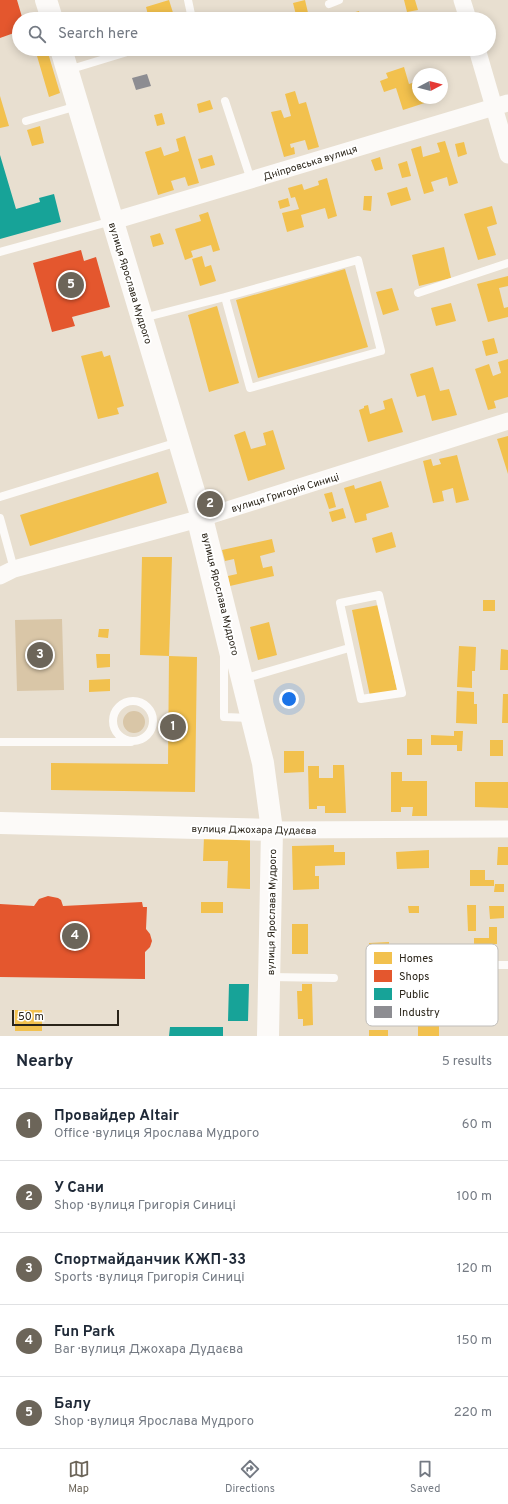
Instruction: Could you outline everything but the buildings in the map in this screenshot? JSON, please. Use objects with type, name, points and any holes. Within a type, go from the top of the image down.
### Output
[{"type":"street","points":[[46,0],[50,12]]},
{"type":"street","points":[[462,0],[466,12]]},
{"type":"street","name":"вулиця Ярослава Мудрого","points":[[63,56],[179,442],[197,519],[242,679],[263,763],[272,830],[268,1036]]},
{"type":"street","points":[[480,56],[501,105],[508,155]]},
{"type":"street","name":"Дніпровська вулиця","points":[[113,221],[501,105]]},
{"type":"street","name":"вулиця Григорія Синиці","points":[[7,572],[197,519],[508,421]]},
{"type":"street","name":"вулиця Джохара Дудаєва","points":[[0,823],[272,830],[508,829]]},
{"type":"lane","points":[[188,0],[191,12]]},
{"type":"lane","points":[[328,4],[339,0]]},
{"type":"lane","points":[[67,70],[114,56]]},
{"type":"lane","points":[[225,101],[251,180]]},
{"type":"lane","points":[[26,121],[67,109],[78,104]]},
{"type":"lane","points":[[0,252],[113,221]]},
{"type":"lane","points":[[142,318],[225,297],[358,260],[382,351],[250,388],[225,297]]},
{"type":"lane","points":[[418,293],[508,264]]},
{"type":"lane","points":[[0,497],[179,442]]},
{"type":"lane","points":[[0,518],[7,572]]},
{"type":"lane","points":[[197,519],[224,656],[224,717],[252,718]]},
{"type":"lane","points":[[378,595],[402,693],[361,699],[349,648],[340,603],[378,595]]},
{"type":"lane","points":[[242,679],[349,648]]},
{"type":"lane","points":[[0,742],[131,742],[145,739],[151,732],[154,723],[152,713],[147,706],[138,701],[129,701],[124,703],[117,709],[113,718],[113,727],[118,736],[131,742]]},
{"type":"lane","points":[[269,977],[334,978]]},
{"type":"shaded area","points":[[62,619],[64,690],[17,691],[15,620]]},
{"type":"shaded area","points":[[134,711],[142,714],[145,722],[142,730],[134,733],[126,730],[123,722],[126,714]]},
{"type":"place","name":"Балу","points":[[71,285]]},
{"type":"place","name":"У Сани","points":[[210,504]]},
{"type":"place","name":"Спортмайданчик КЖП-33","points":[[40,655]]},
{"type":"place","name":"Провайдер Altair","points":[[173,727]]},
{"type":"place","name":"Fun Park","points":[[75,936]]}]
